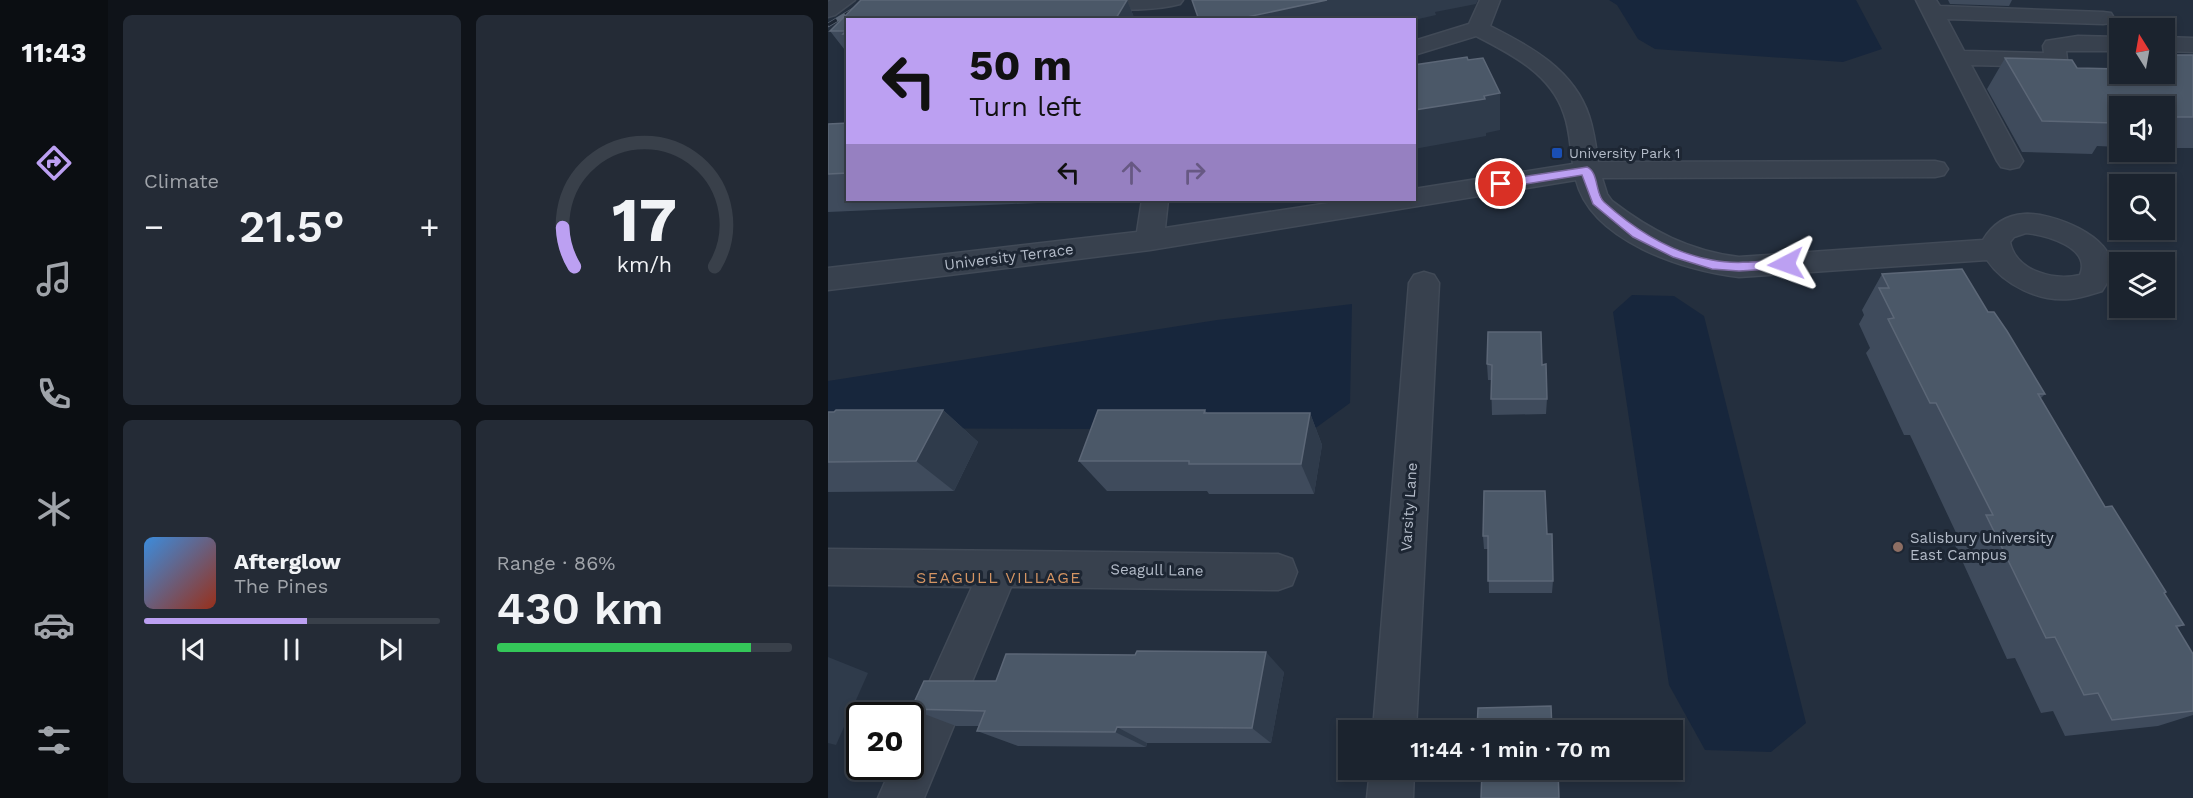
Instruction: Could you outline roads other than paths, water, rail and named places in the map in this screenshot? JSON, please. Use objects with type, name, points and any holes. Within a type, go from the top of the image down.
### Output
[{"type":"street","points":[[828,11],[846,0]]},
{"type":"street","points":[[1064,3],[1131,3],[1173,0]]},
{"type":"street","points":[[1478,28],[1490,0]]},
{"type":"street","points":[[2090,0],[2109,26]]},
{"type":"street","points":[[1929,6],[2103,18]]},
{"type":"street","points":[[1929,6],[2010,161]]},
{"type":"street","points":[[1416,47],[1478,28],[1520,49],[1552,74],[1569,98],[1583,132],[1587,170],[1597,201],[1637,234],[1677,254],[1712,265],[1739,267],[1996,249]]},
{"type":"street","points":[[1956,58],[2056,60],[2054,46],[2109,42]]},
{"type":"street","points":[[2175,44],[2193,45]]},
{"type":"street","points":[[1416,198],[1587,170],[1935,169]]},
{"type":"street","points":[[1150,240],[1155,201]]},
{"type":"street","name":"University Terrace","points":[[828,279],[1150,240],[1397,201]]},
{"type":"street","name":"Varsity Lane","points":[[1395,720],[1424,283]]},
{"type":"street","name":"Seagull Lane","points":[[828,567],[1278,572]]},
{"type":"street","points":[[902,798],[999,569]]},
{"type":"street","points":[[1390,798],[1391,780]]},
{"type":"water","points":[[1609,0],[1856,0],[1882,49],[1843,62],[1655,49],[1638,39],[1617,5]]},
{"type":"water","points":[[1632,295],[1674,296],[1704,316],[1806,723],[1771,752],[1705,750],[1669,685],[1613,312]]},
{"type":"water","points":[[1352,304],[1350,403],[1306,435],[1116,429],[828,428],[828,381],[1217,320]]},
{"type":"railway","points":[[828,25],[870,0]]},
{"type":"place","name":"University Park 1","points":[[1557,153]]},
{"type":"place","name":"Salisbury University East Campus","points":[[1898,547]]},
{"type":"district","name":"SEAGULL VILLAGE","points":[[999,577]]}]
